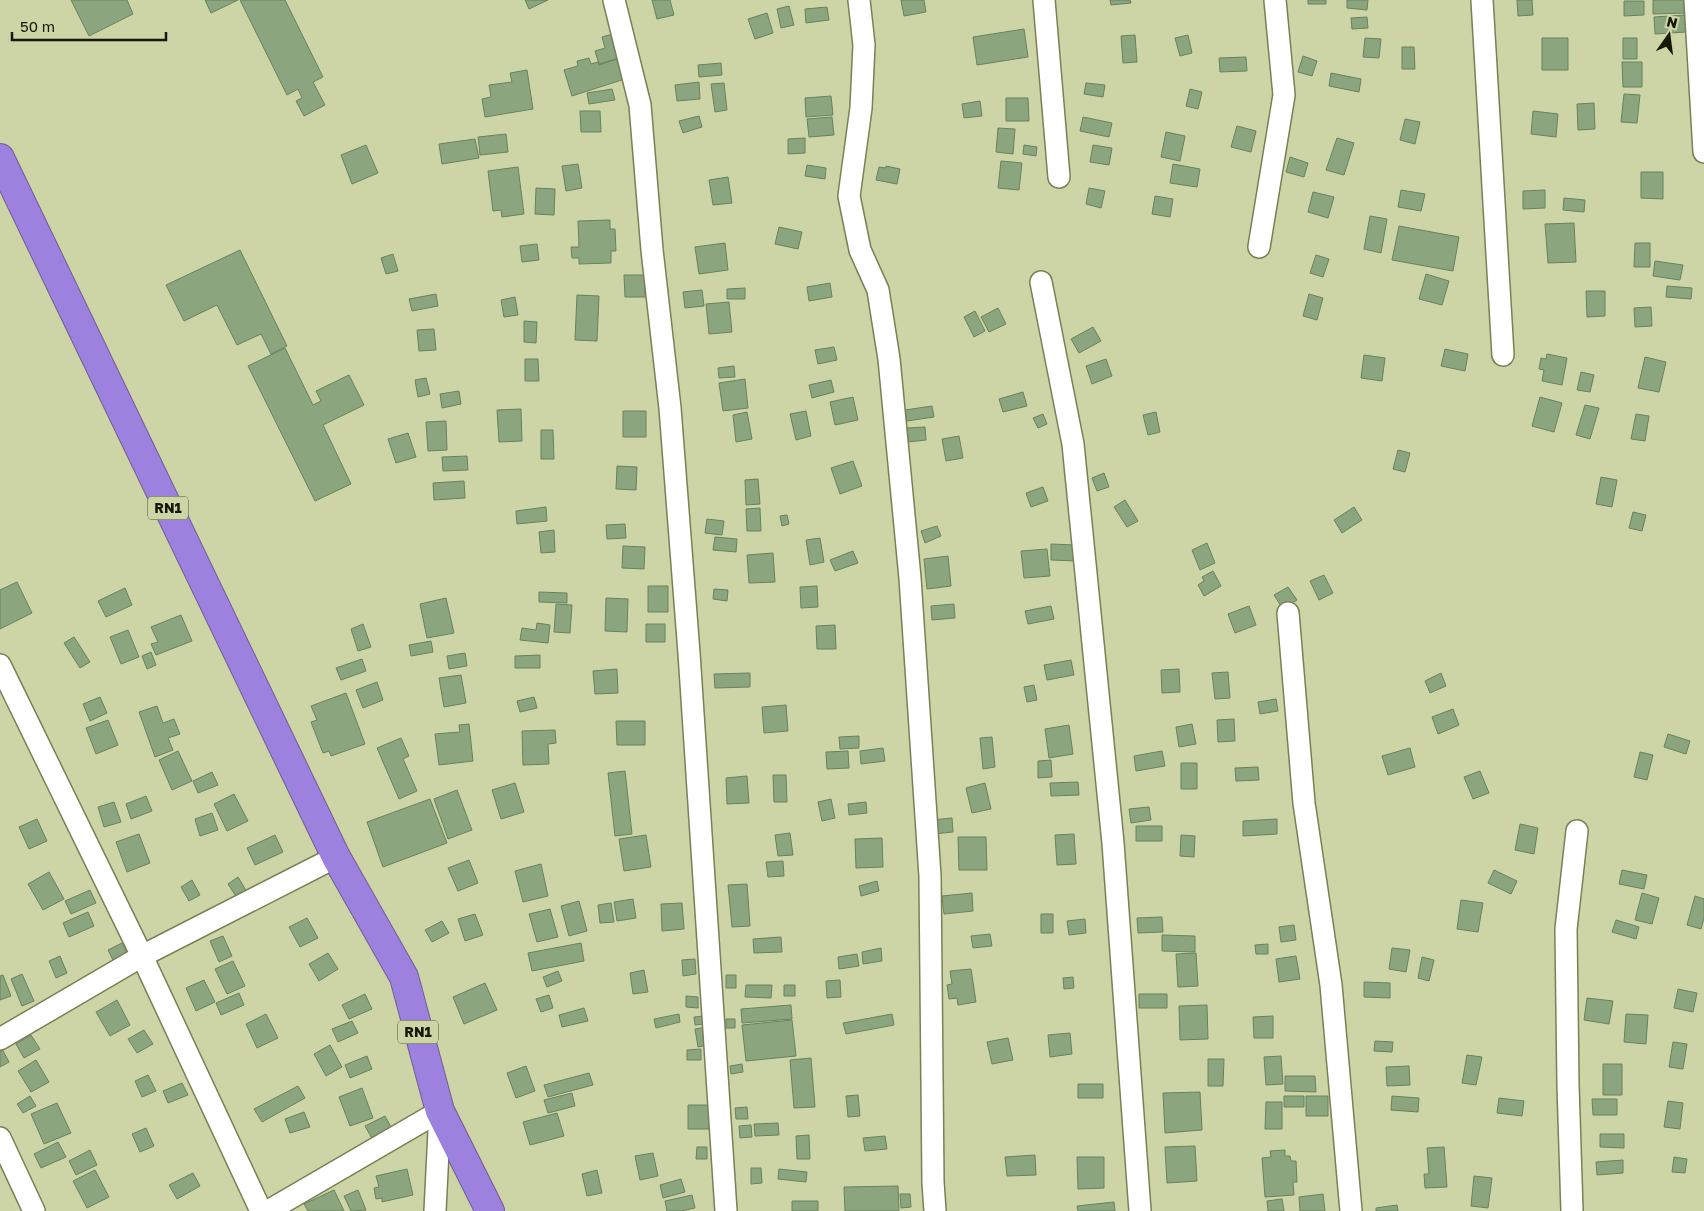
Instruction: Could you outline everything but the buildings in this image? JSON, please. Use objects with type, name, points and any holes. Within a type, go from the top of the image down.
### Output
[{"type":"highway","name":"RN1","points":[[0,158],[336,857],[404,977],[440,1112],[490,1211]]},
{"type":"street","points":[[614,0],[640,105],[652,250],[670,408],[689,653],[726,1211]]},
{"type":"street","points":[[858,0],[864,45],[861,108],[849,196],[860,250],[878,290],[889,359],[910,578],[930,876],[933,1182],[935,1211]]},
{"type":"street","points":[[1044,0],[1059,177]]},
{"type":"street","points":[[1260,246],[1284,95],[1275,0]]},
{"type":"street","points":[[1482,0],[1503,355]]},
{"type":"street","points":[[1695,0],[1704,152]]},
{"type":"street","points":[[1041,282],[1073,444],[1113,843],[1140,1211]]},
{"type":"street","points":[[1288,613],[1304,803],[1331,985],[1351,1211]]},
{"type":"street","points":[[0,665],[142,956],[260,1211]]},
{"type":"street","points":[[1572,1211],[1566,928],[1577,831]]},
{"type":"street","points":[[0,1039],[142,956],[336,857]]},
{"type":"street","points":[[268,1211],[440,1112]]},
{"type":"street","points":[[435,1211],[440,1112]]},
{"type":"street","points":[[0,1138],[34,1211]]}]
